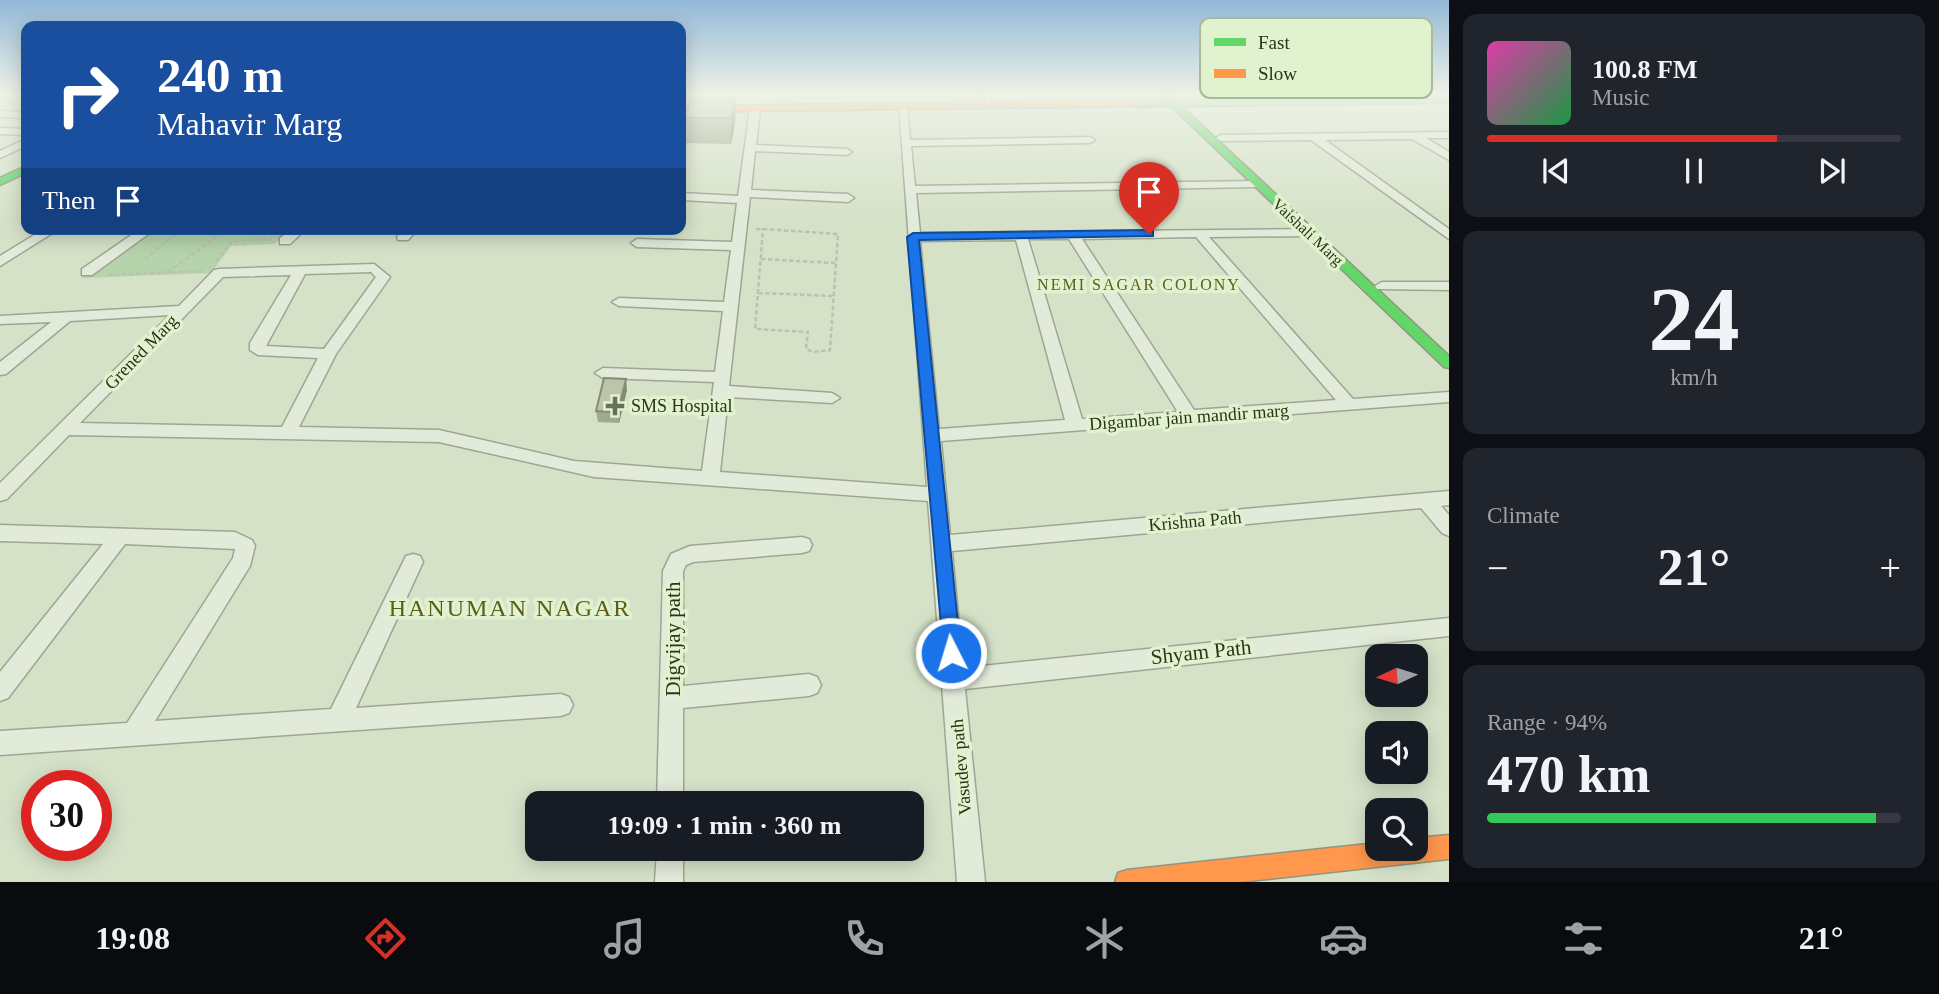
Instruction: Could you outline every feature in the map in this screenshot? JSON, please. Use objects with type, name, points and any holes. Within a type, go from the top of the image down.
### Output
[{"type":"street","points":[[710,477],[752,135]]},
{"type":"street","name":"Vasudev path","points":[[904,135],[971,882]]},
{"type":"street","name":"Vaishali Marg","points":[[1208,135],[1308,232],[1449,347]]},
{"type":"street","name":"Vaishali Marg","points":[[1217,135],[1374,286],[1449,364]]},
{"type":"street","points":[[1221,138],[1444,135]]},
{"type":"street","points":[[1415,136],[1449,158]]},
{"type":"street","points":[[1314,137],[1449,235]]},
{"type":"street","points":[[905,144],[1090,140]]},
{"type":"street","points":[[0,155],[21,144]]},
{"type":"street","points":[[750,148],[846,152]]},
{"type":"street","points":[[0,174],[21,164]]},
{"type":"street","points":[[0,182],[21,172]]},
{"type":"street","points":[[909,190],[1257,184]]},
{"type":"street","points":[[686,196],[848,198]]},
{"type":"street","points":[[913,237],[1308,232]]},
{"type":"street","points":[[1199,233],[1349,406]]},
{"type":"street","points":[[0,262],[43,235]]},
{"type":"street","points":[[87,272],[140,235]]},
{"type":"street","points":[[282,238],[288,235]]},
{"type":"street","points":[[1073,235],[1190,417]]},
{"type":"street","points":[[1021,236],[1076,425]]},
{"type":"street","points":[[637,243],[737,246]]},
{"type":"street","points":[[183,310],[219,273],[374,268],[383,277],[328,354],[288,433]]},
{"type":"street","points":[[301,270],[258,343],[258,350],[328,354]]},
{"type":"street","points":[[1374,286],[1449,286]]},
{"type":"street","points":[[619,302],[730,307]]},
{"type":"street","name":"Grened Marg","points":[[0,320],[183,310]]},
{"type":"street","name":"Grened Marg","points":[[0,494],[183,310]]},
{"type":"street","points":[[0,370],[66,316]]},
{"type":"street","points":[[603,373],[832,398]]},
{"type":"street","name":"Digambar jain mandir marg","points":[[930,436],[1449,397]]},
{"type":"street","points":[[66,429],[439,436],[486,444],[551,465],[936,495]]},
{"type":"street","name":"Krishna Path","points":[[940,544],[1449,498]]},
{"type":"street","points":[[1425,500],[1449,528]]},
{"type":"street","points":[[0,533],[235,540],[245,546],[243,560],[134,733]]},
{"type":"street","points":[[0,690],[121,535]]},
{"type":"street","name":"Digvijay path","points":[[670,791],[673,571],[678,560],[690,554],[802,545]]},
{"type":"street","points":[[337,722],[413,562]]},
{"type":"street","name":"Shyam Path","points":[[953,680],[1449,626]]},
{"type":"street","points":[[672,698],[809,685]]},
{"type":"street","points":[[0,743],[561,705]]},
{"type":"street","points":[[1127,882],[1189,879],[1449,846]]},
{"type":"street","points":[[669,882],[670,861]]},
{"type":"path","points":[[740,229],[763,229],[838,234],[830,350],[813,352],[806,349],[808,332],[755,329],[763,229]]},
{"type":"path","points":[[145,258],[174,235]]},
{"type":"path","points":[[168,272],[220,235]]},
{"type":"path","points":[[216,261],[232,241],[282,238]]},
{"type":"path","points":[[761,259],[836,263]]},
{"type":"path","points":[[107,275],[208,271]]},
{"type":"path","points":[[758,293],[834,296]]},
{"type":"green space","points":[[143,235],[285,235],[274,244],[231,246],[211,273],[81,278]]},
{"type":"building","points":[[604,378],[626,379],[618,412],[596,411]]},
{"type":"traffic: fast","points":[[1206,135],[1449,364]]},
{"type":"traffic: fast","points":[[0,182],[21,172]]},
{"type":"traffic: slow","points":[[1127,882],[1449,847]]},
{"type":"place","name":"SMS Hospital","points":[[615,406]]},
{"type":"district","name":"NEMI SAGAR COLONY","points":[[1139,284]]},
{"type":"district","name":"HANUMAN NAGAR","points":[[510,608]]},
{"type":"route","points":[[951,653],[913,237],[1149,234]]}]
